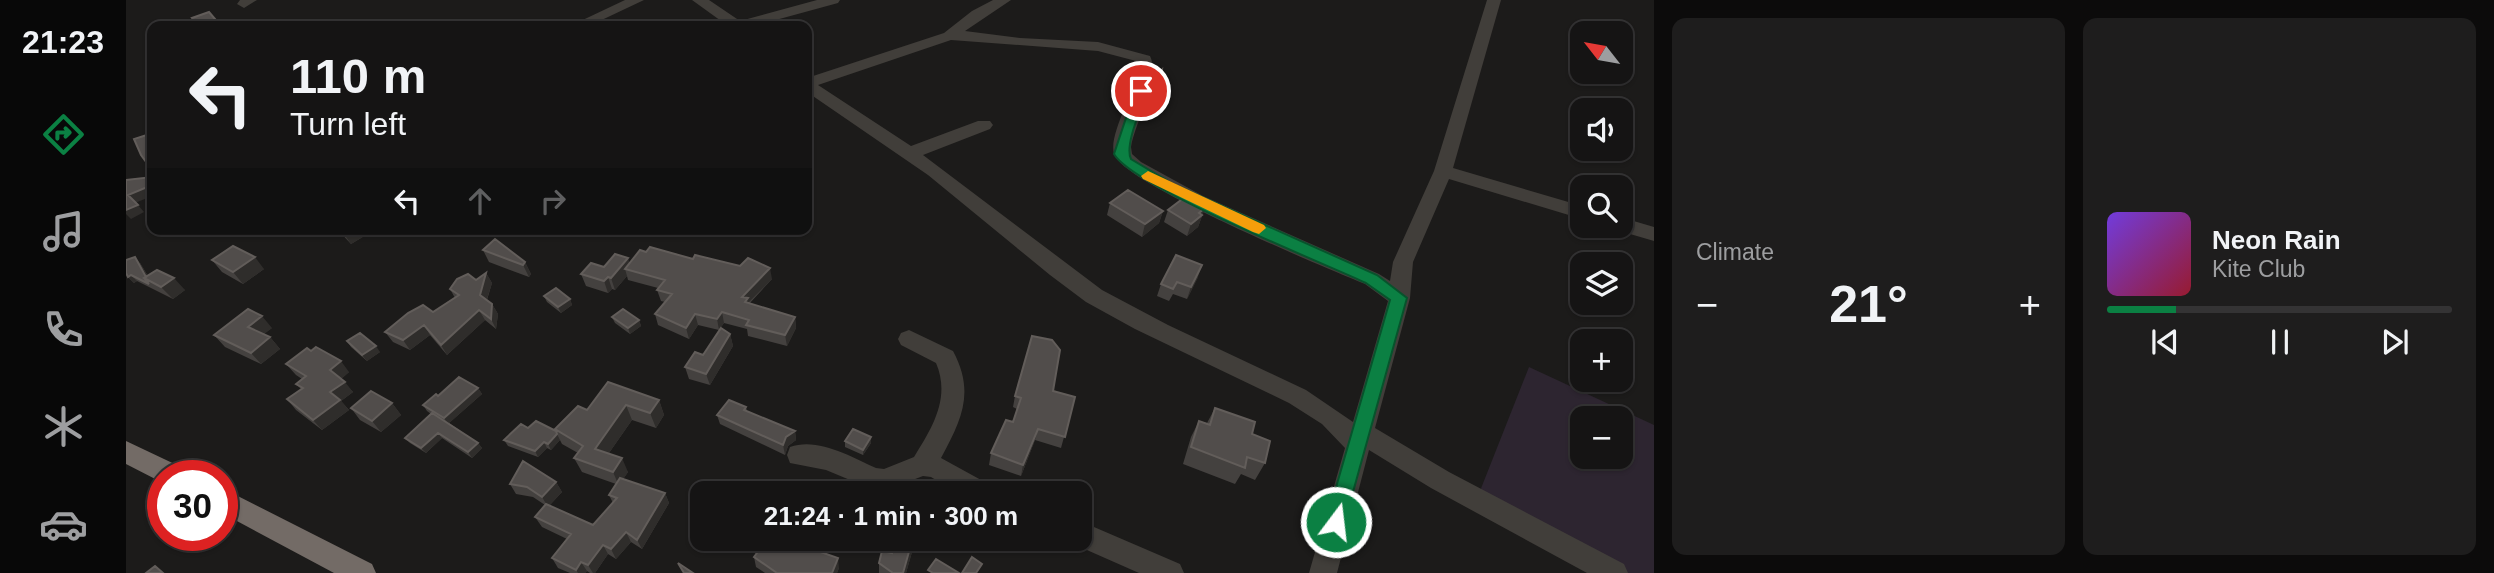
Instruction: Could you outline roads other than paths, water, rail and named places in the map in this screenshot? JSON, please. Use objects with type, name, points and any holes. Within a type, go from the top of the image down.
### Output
[{"type":"highway","points":[[126,452],[147,462]]},
{"type":"highway","points":[[238,508],[362,573]]},
{"type":"street","points":[[588,21],[636,0]]},
{"type":"street","points":[[699,0],[730,21]]},
{"type":"street","points":[[756,21],[833,0]]},
{"type":"street","points":[[949,36],[976,15],[1004,0]]},
{"type":"street","points":[[1323,573],[1399,298],[1403,262],[1443,171],[1494,0]]},
{"type":"street","points":[[812,82],[949,36],[977,35],[1018,43],[1077,44],[1144,59],[1141,91],[1123,142],[1121,154],[1126,162],[1168,187],[1372,279],[1399,298]]},
{"type":"street","points":[[812,87],[929,167],[995,218],[1041,259],[1095,297],[1155,330],[1307,402],[1359,438],[1614,573]]},
{"type":"street","points":[[908,154],[984,125]]},
{"type":"street","points":[[1443,171],[1570,209]]},
{"type":"street","points":[[1633,228],[1654,234]]},
{"type":"street","points":[[909,339],[945,357],[954,382],[954,402],[949,420],[923,465]]},
{"type":"street","points":[[799,456],[828,459],[874,479],[884,480],[923,465],[936,467],[960,481]]},
{"type":"street","points":[[1092,539],[1170,573]]}]
